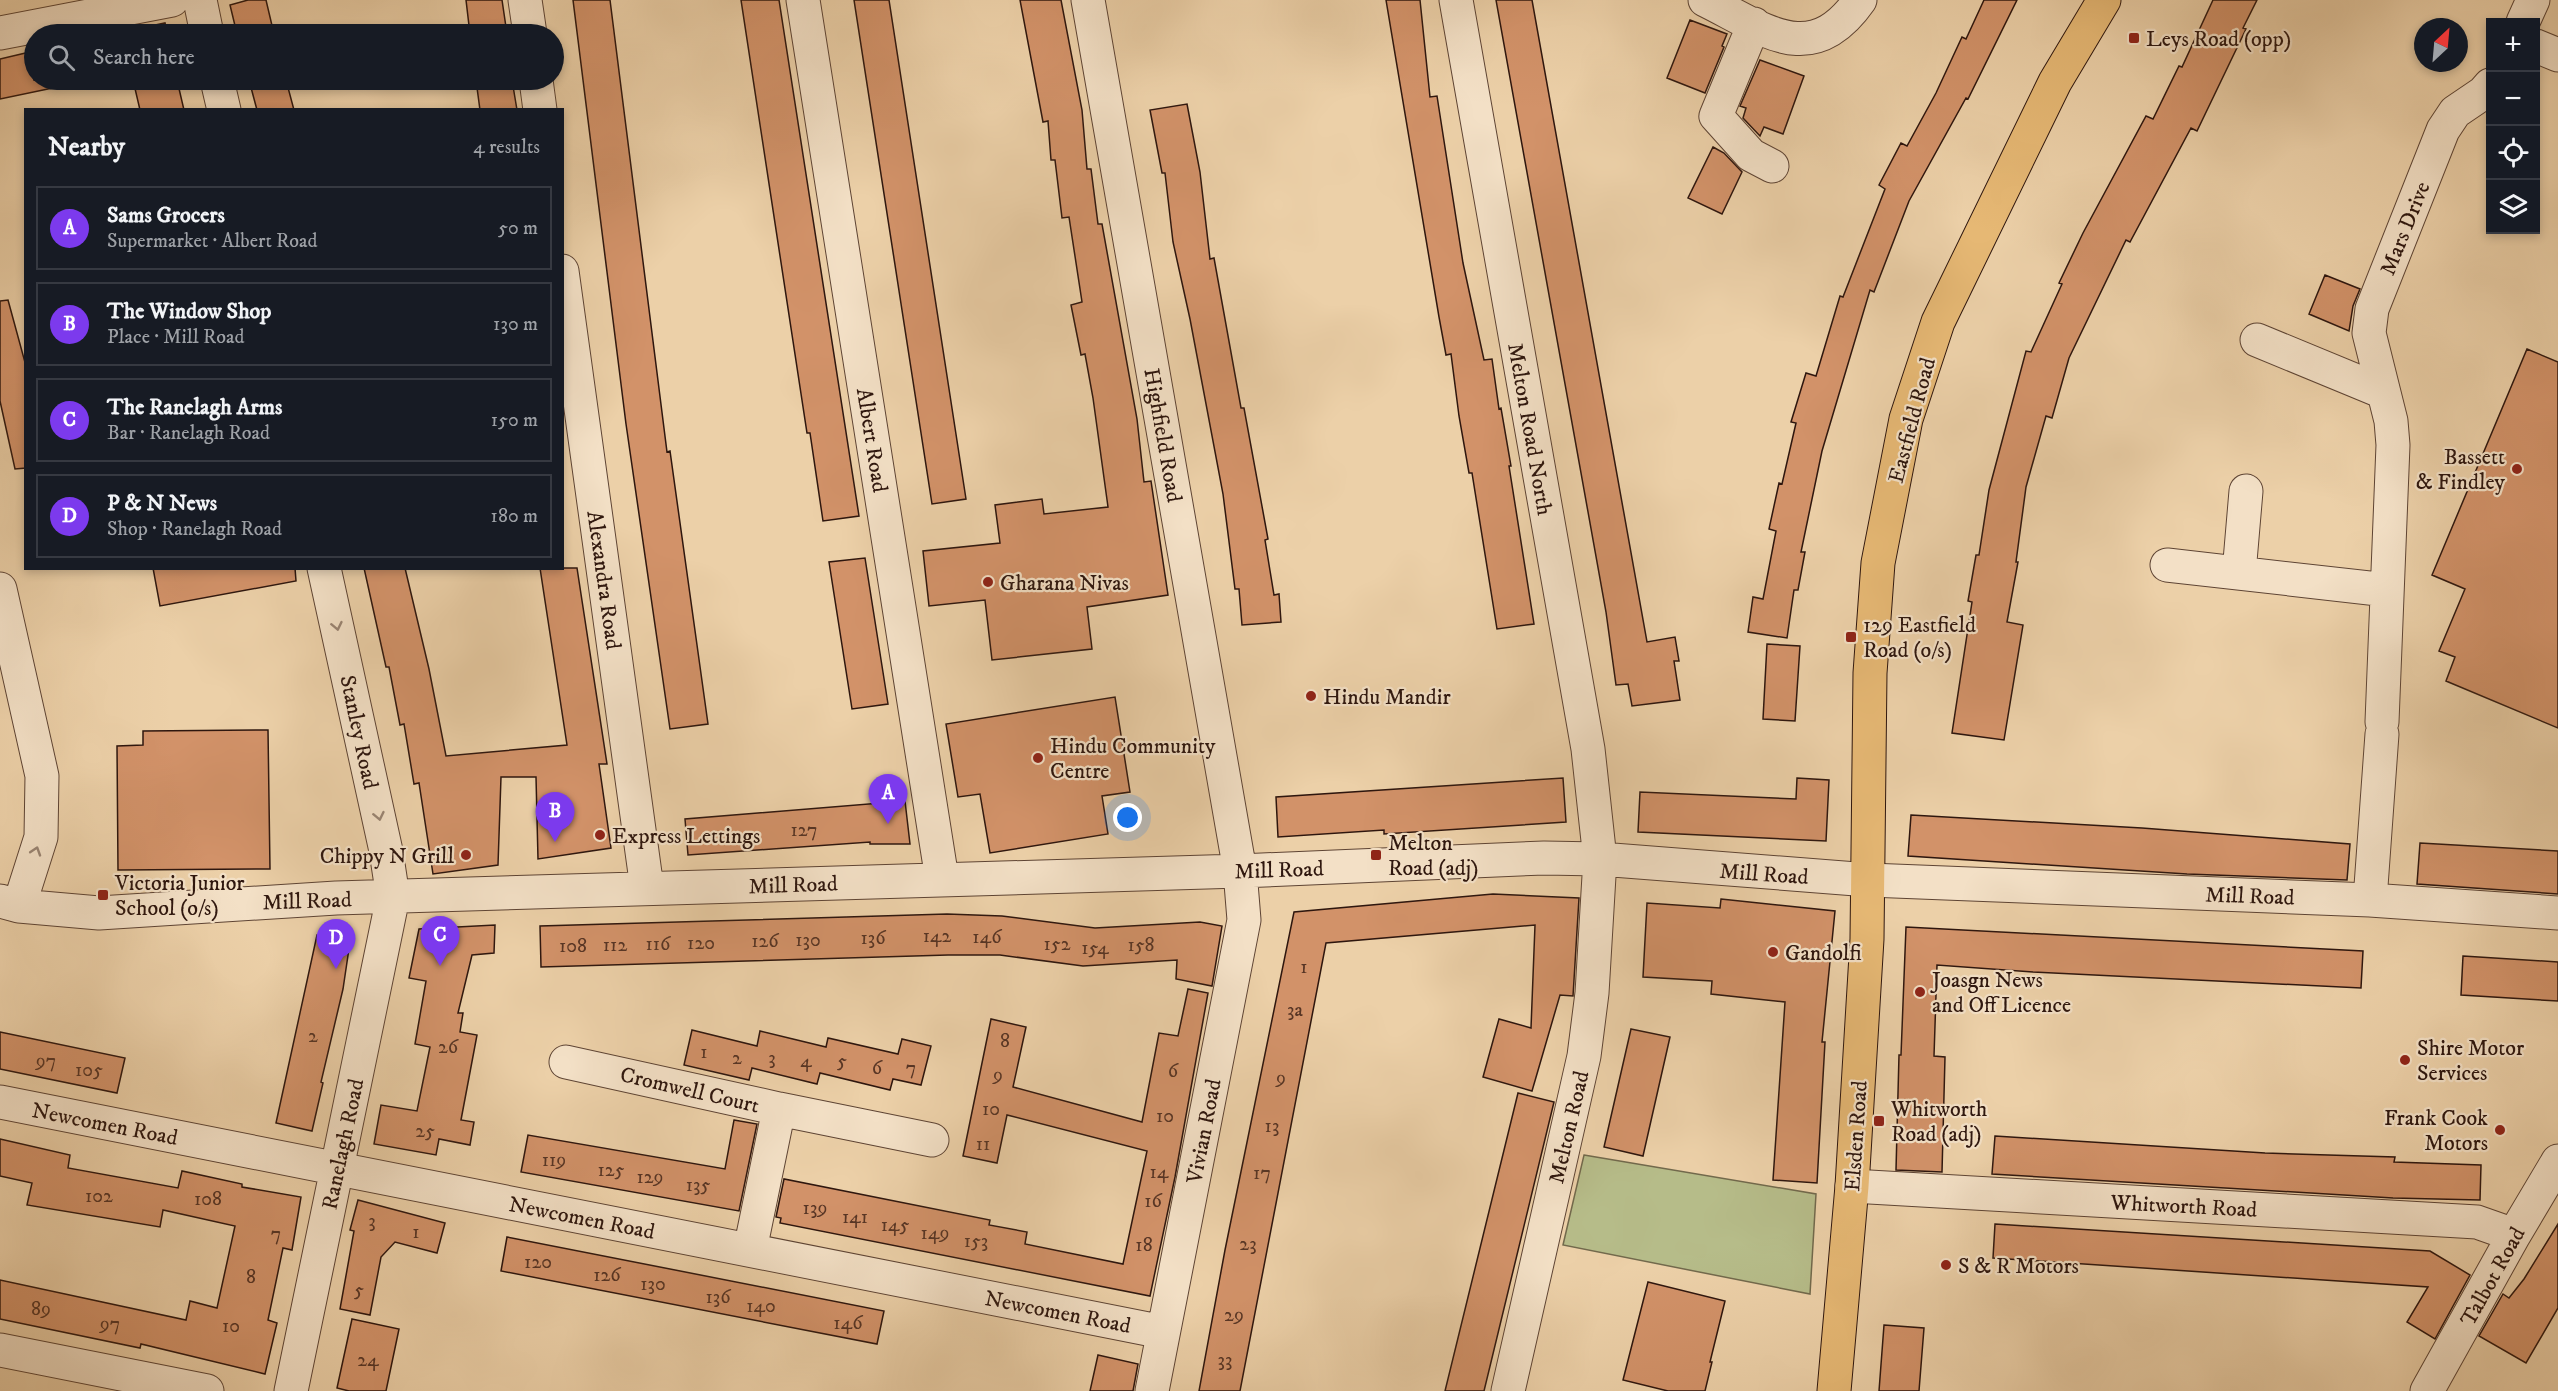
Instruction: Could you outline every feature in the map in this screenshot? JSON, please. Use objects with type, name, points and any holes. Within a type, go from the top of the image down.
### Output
[{"type":"main road","name":"Eastfield Road","points":[[1869,880],[1870,672],[1878,563],[1906,419],[1938,322],[2055,82],[2104,0]]},
{"type":"main road","name":"Elsden Road","points":[[1834,1391],[1852,1186],[1869,880]]},
{"type":"street","points":[[47,24],[172,0]]},
{"type":"street","points":[[200,0],[205,24]]},
{"type":"street","points":[[525,0],[529,24]]},
{"type":"street","name":"Albert Road","points":[[803,0],[942,879]]},
{"type":"street","name":"Highfield Road","points":[[1088,0],[1240,871]]},
{"type":"street","name":"Melton Road North","points":[[1456,0],[1588,749],[1600,859]]},
{"type":"street","points":[[1711,1],[1779,36],[1803,40],[1828,33],[1850,15],[1860,0]]},
{"type":"street","points":[[2525,18],[2533,0]]},
{"type":"street","points":[[1754,24],[1716,116],[1751,155],[1772,166]]},
{"type":"street","points":[[0,33],[24,28]]},
{"type":"street","points":[[2540,48],[2558,56]]},
{"type":"street","points":[[219,90],[224,108]]},
{"type":"street","points":[[537,90],[540,108]]},
{"type":"street","name":"Mars Drive","points":[[2370,900],[2382,728],[2393,445],[2391,421],[2369,333],[2372,309],[2443,130],[2455,112],[2486,90]]},
{"type":"street","name":"Alexandra Road","points":[[564,286],[647,888]]},
{"type":"street","points":[[2258,340],[2383,392]]},
{"type":"street","points":[[2239,573],[2246,491]]},
{"type":"street","points":[[2167,565],[2387,590]]},
{"type":"street","name":"Stanley Road","points":[[324,570],[386,851],[393,897]]},
{"type":"street","points":[[0,589],[42,776],[41,837],[9,904]]},
{"type":"street","name":"Mill Road","points":[[9,904],[99,913],[240,903],[393,897],[1240,871],[1544,858],[1600,859],[1869,880],[2370,900],[2558,912]]},
{"type":"street","name":"Melton Road","points":[[1509,1391],[1584,1056],[1592,993],[1600,859]]},
{"type":"street","name":"Vivian Road","points":[[1152,1391],[1244,920],[1240,871]]},
{"type":"street","name":"Ranelagh Road","points":[[291,1391],[393,897]]},
{"type":"street","name":"Cromwell Court","points":[[566,1062],[779,1109],[750,1250]]},
{"type":"street","name":"Newcomen Road","points":[[0,1102],[1163,1332]]},
{"type":"street","points":[[779,1109],[932,1140]]},
{"type":"street","name":"Talbot Road","points":[[2427,1391],[2558,1161]]},
{"type":"street","name":"Whitworth Road","points":[[1852,1186],[2477,1222],[2514,1235]]},
{"type":"street","points":[[0,1350],[207,1391]]},
{"type":"green space","points":[[1584,1155],[1816,1194],[1810,1294],[1563,1245]]},
{"type":"building","points":[[248,0],[266,0],[272,24],[235,24],[230,5]]},
{"type":"building","points":[[466,0],[502,0],[506,24],[469,24]]},
{"type":"building","points":[[573,0],[610,0],[667,452],[670,451],[708,724],[670,729],[626,424]]},
{"type":"building","points":[[741,0],[779,0],[859,516],[823,521],[810,433],[807,433]]},
{"type":"building","points":[[854,0],[889,0],[966,499],[932,504]]},
{"type":"building","points":[[1020,0],[1061,0],[1082,110],[1087,169],[1091,169],[1098,224],[1102,224],[1137,419],[1144,482],[1151,481],[1168,595],[1087,607],[1092,649],[992,660],[985,600],[929,606],[923,551],[1000,543],[995,505],[1042,499],[1044,514],[1108,507],[1085,354],[1081,355],[1071,305],[1082,302],[1069,217],[1062,218],[1055,160],[1051,160],[1048,121],[1043,122]]},
{"type":"building","points":[[1386,0],[1420,0],[1430,97],[1437,96],[1463,263],[1484,360],[1492,359],[1499,409],[1501,408],[1511,466],[1509,466],[1534,624],[1497,629],[1472,473],[1469,473],[1459,416],[1451,354],[1446,355],[1439,317]]},
{"type":"building","points":[[1496,0],[1532,0],[1647,642],[1675,637],[1679,661],[1674,661],[1680,700],[1632,706],[1628,684],[1616,685],[1606,612]]},
{"type":"building","points":[[1984,0],[2017,0],[1968,99],[1966,98],[1909,201],[1874,292],[1870,290],[1822,451],[1801,552],[1805,552],[1798,590],[1794,590],[1787,638],[1748,632],[1753,597],[1763,599],[1776,531],[1769,529],[1796,423],[1791,422],[1806,373],[1816,376],[1840,296],[1843,297],[1885,189],[1879,185],[1901,143],[1907,146],[1936,93],[1962,37],[1966,39]]},
{"type":"building","points":[[2213,0],[2257,0],[2243,28],[2246,29],[2197,131],[2191,128],[2130,242],[2126,240],[2069,358],[2052,418],[2046,416],[2026,487],[2016,562],[2018,562],[2007,622],[2023,625],[2004,740],[1952,733],[1972,602],[1968,601],[1976,555],[1979,555],[1989,490],[2026,351],[2031,352],[2062,284],[2059,283],[2083,233],[2146,116],[2153,119],[2179,66],[2182,67]]},
{"type":"building","points":[[1690,20],[1727,34],[1705,93],[1667,78]]},
{"type":"building","points":[[24,53],[24,90],[43,90],[0,99],[0,59]]},
{"type":"building","points":[[1760,60],[1804,76],[1783,134],[1764,127],[1760,136],[1743,118],[1746,108],[1740,106]]},
{"type":"building","points":[[135,90],[179,90],[184,108],[140,108]]},
{"type":"building","points":[[252,90],[289,90],[293,108],[256,108]]},
{"type":"building","points":[[477,90],[514,90],[517,108],[480,108]]},
{"type":"building","points":[[1187,104],[1200,172],[1210,259],[1214,258],[1241,408],[1244,408],[1268,539],[1265,540],[1274,595],[1279,594],[1281,622],[1242,625],[1239,589],[1235,589],[1223,494],[1173,242],[1165,173],[1162,173],[1150,110]]},
{"type":"building","points":[[1713,147],[1724,153],[1742,172],[1722,214],[1688,198]]},
{"type":"building","points":[[2325,275],[2360,289],[2353,306],[2349,331],[2309,314]]},
{"type":"building","points":[[8,300],[24,359],[24,468],[15,469],[0,401],[0,301]]},
{"type":"building","name":"Bassett & Findley","points":[[2527,349],[2558,362],[2558,728],[2446,681],[2455,657],[2439,651],[2465,589],[2432,575]]},
{"type":"building","points":[[865,558],[888,704],[852,709],[829,562]]},
{"type":"building","points":[[577,568],[607,764],[599,764],[611,848],[538,859],[536,777],[501,777],[498,865],[433,874],[419,783],[414,784],[404,724],[400,725],[389,667],[386,667],[364,570],[405,570],[429,669],[446,756],[567,745],[540,570]]},
{"type":"building","points":[[153,570],[295,570],[296,581],[160,606]]},
{"type":"building","points":[[1767,644],[1800,646],[1795,721],[1763,719]]},
{"type":"building","name":"Hindu Community Centre","points":[[1115,697],[1130,792],[1102,796],[1108,834],[990,853],[980,794],[958,797],[946,724]]},
{"type":"building","points":[[268,730],[270,869],[118,870],[117,746],[143,745],[143,731]]},
{"type":"building","points":[[1563,778],[1566,822],[1384,834],[1384,830],[1278,837],[1276,797]]},
{"type":"building","points":[[1797,778],[1829,780],[1826,841],[1638,832],[1640,792],[1796,799]]},
{"type":"building","points":[[905,801],[910,844],[870,844],[870,842],[688,855],[685,819]]},
{"type":"building","points":[[1911,815],[2142,828],[2350,844],[2347,880],[2187,874],[1908,856]]},
{"type":"building","points":[[2420,843],[2558,851],[2558,894],[2417,884]]},
{"type":"building","points":[[1493,894],[1579,898],[1573,996],[1560,995],[1532,1091],[1483,1077],[1499,1019],[1531,1028],[1535,925],[1326,943],[1240,1391],[1199,1391],[1225,1250],[1294,912]]},
{"type":"building","points":[[1721,899],[1835,911],[1822,1042],[1825,1042],[1817,1183],[1773,1180],[1785,1002],[1711,994],[1712,981],[1643,977],[1647,903],[1720,908]]},
{"type":"building","points":[[947,914],[1002,916],[1095,928],[1200,922],[1222,926],[1212,986],[1176,979],[1177,960],[1083,966],[1000,955],[948,955],[541,967],[540,926]]},
{"type":"building","points":[[495,925],[494,953],[472,955],[458,1013],[463,1013],[460,1032],[477,1035],[461,1120],[474,1122],[470,1145],[439,1139],[436,1155],[374,1144],[381,1105],[417,1111],[430,1047],[415,1044],[426,981],[409,978],[419,929]]},
{"type":"building","points":[[1906,927],[2363,951],[2361,988],[1937,965],[1934,1056],[1945,1057],[1942,1172],[1896,1170]]},
{"type":"building","points":[[317,935],[351,935],[343,989],[312,1131],[276,1123]]},
{"type":"building","points":[[2463,956],[2558,962],[2558,1001],[2461,995]]},
{"type":"building","points":[[1188,989],[1208,993],[1175,1177],[1150,1296],[780,1223],[781,1218],[776,1217],[784,1179],[990,1220],[989,1225],[1027,1232],[1025,1244],[1123,1264],[1147,1151],[1007,1115],[997,1163],[963,1156],[991,1019],[1026,1027],[1013,1087],[1142,1122],[1159,1033],[1178,1036]]},
{"type":"building","points":[[1631,1029],[1670,1037],[1643,1156],[1604,1147]]},
{"type":"building","points":[[692,1030],[757,1046],[760,1031],[826,1047],[828,1038],[898,1054],[902,1039],[931,1046],[921,1085],[893,1079],[890,1090],[820,1073],[817,1084],[752,1068],[749,1080],[684,1065]]},
{"type":"building","points":[[0,1032],[125,1058],[117,1093],[0,1069]]},
{"type":"building","points":[[1518,1093],[1554,1102],[1484,1391],[1445,1391]]},
{"type":"building","points":[[734,1120],[757,1124],[739,1211],[521,1172],[528,1135],[725,1169]]},
{"type":"building","points":[[1995,1136],[2265,1153],[2395,1157],[2394,1162],[2481,1165],[2480,1200],[2393,1198],[1992,1174]]},
{"type":"building","points":[[0,1139],[70,1155],[68,1168],[178,1188],[182,1171],[242,1184],[242,1187],[301,1197],[292,1250],[283,1248],[268,1320],[277,1323],[265,1374],[141,1344],[140,1348],[0,1319],[0,1280],[186,1320],[190,1301],[217,1308],[235,1226],[163,1210],[160,1227],[27,1205],[32,1183],[0,1176]]},
{"type":"building","points":[[358,1200],[445,1223],[437,1253],[395,1242],[381,1257],[370,1315],[340,1309],[354,1231],[350,1230]]},
{"type":"building","points":[[1995,1224],[2430,1251],[2470,1275],[2435,1339],[2407,1322],[2428,1287],[1993,1258]]},
{"type":"building","points":[[2558,1224],[2558,1308],[2526,1363],[2479,1336],[2503,1294],[2509,1298],[2524,1279]]},
{"type":"building","points":[[507,1237],[884,1311],[877,1344],[501,1271]]},
{"type":"building","points":[[1648,1282],[1725,1301],[1705,1391],[1668,1391],[1623,1380]]},
{"type":"building","points":[[352,1319],[399,1329],[386,1391],[349,1391],[337,1388]]},
{"type":"building","points":[[1884,1325],[1924,1328],[1919,1391],[1879,1391]]},
{"type":"building","points":[[1098,1355],[1138,1364],[1133,1391],[1090,1391]]},
{"type":"place","name":"Leys Road (opp)","points":[[2134,38]]},
{"type":"place","name":"Bassett & Findley","points":[[2517,469]]},
{"type":"place","name":"Gharana Nivas","points":[[988,582]]},
{"type":"place","name":"129 Eastfield Road (o/s)","points":[[1851,637]]},
{"type":"place","name":"Hindu Mandir","points":[[1311,696]]},
{"type":"place","name":"Hindu Community Centre","points":[[1038,758]]},
{"type":"place","name":"Sams Grocers","points":[[888,824]]},
{"type":"place","name":"Express Lettings","points":[[600,835]]},
{"type":"place","name":"The Window Shop","points":[[555,842]]},
{"type":"place","name":"Chippy N Grill","points":[[466,855]]},
{"type":"place","name":"Melton Road (adj)","points":[[1376,855]]},
{"type":"place","name":"Victoria Junior School (o/s)","points":[[103,895]]},
{"type":"place","name":"Gandolfi","points":[[1773,952]]},
{"type":"place","name":"The Ranelagh Arms","points":[[440,966]]},
{"type":"place","name":"P & N News","points":[[336,969]]},
{"type":"place","name":"Joasgn News and Off Licence","points":[[1920,992]]},
{"type":"place","name":"Shire Motor Services","points":[[2405,1060]]},
{"type":"place","name":"Whitworth Road (adj)","points":[[1879,1121]]},
{"type":"place","name":"Frank Cook Motors","points":[[2500,1130]]},
{"type":"place","name":"S & R Motors","points":[[1946,1265]]}]
